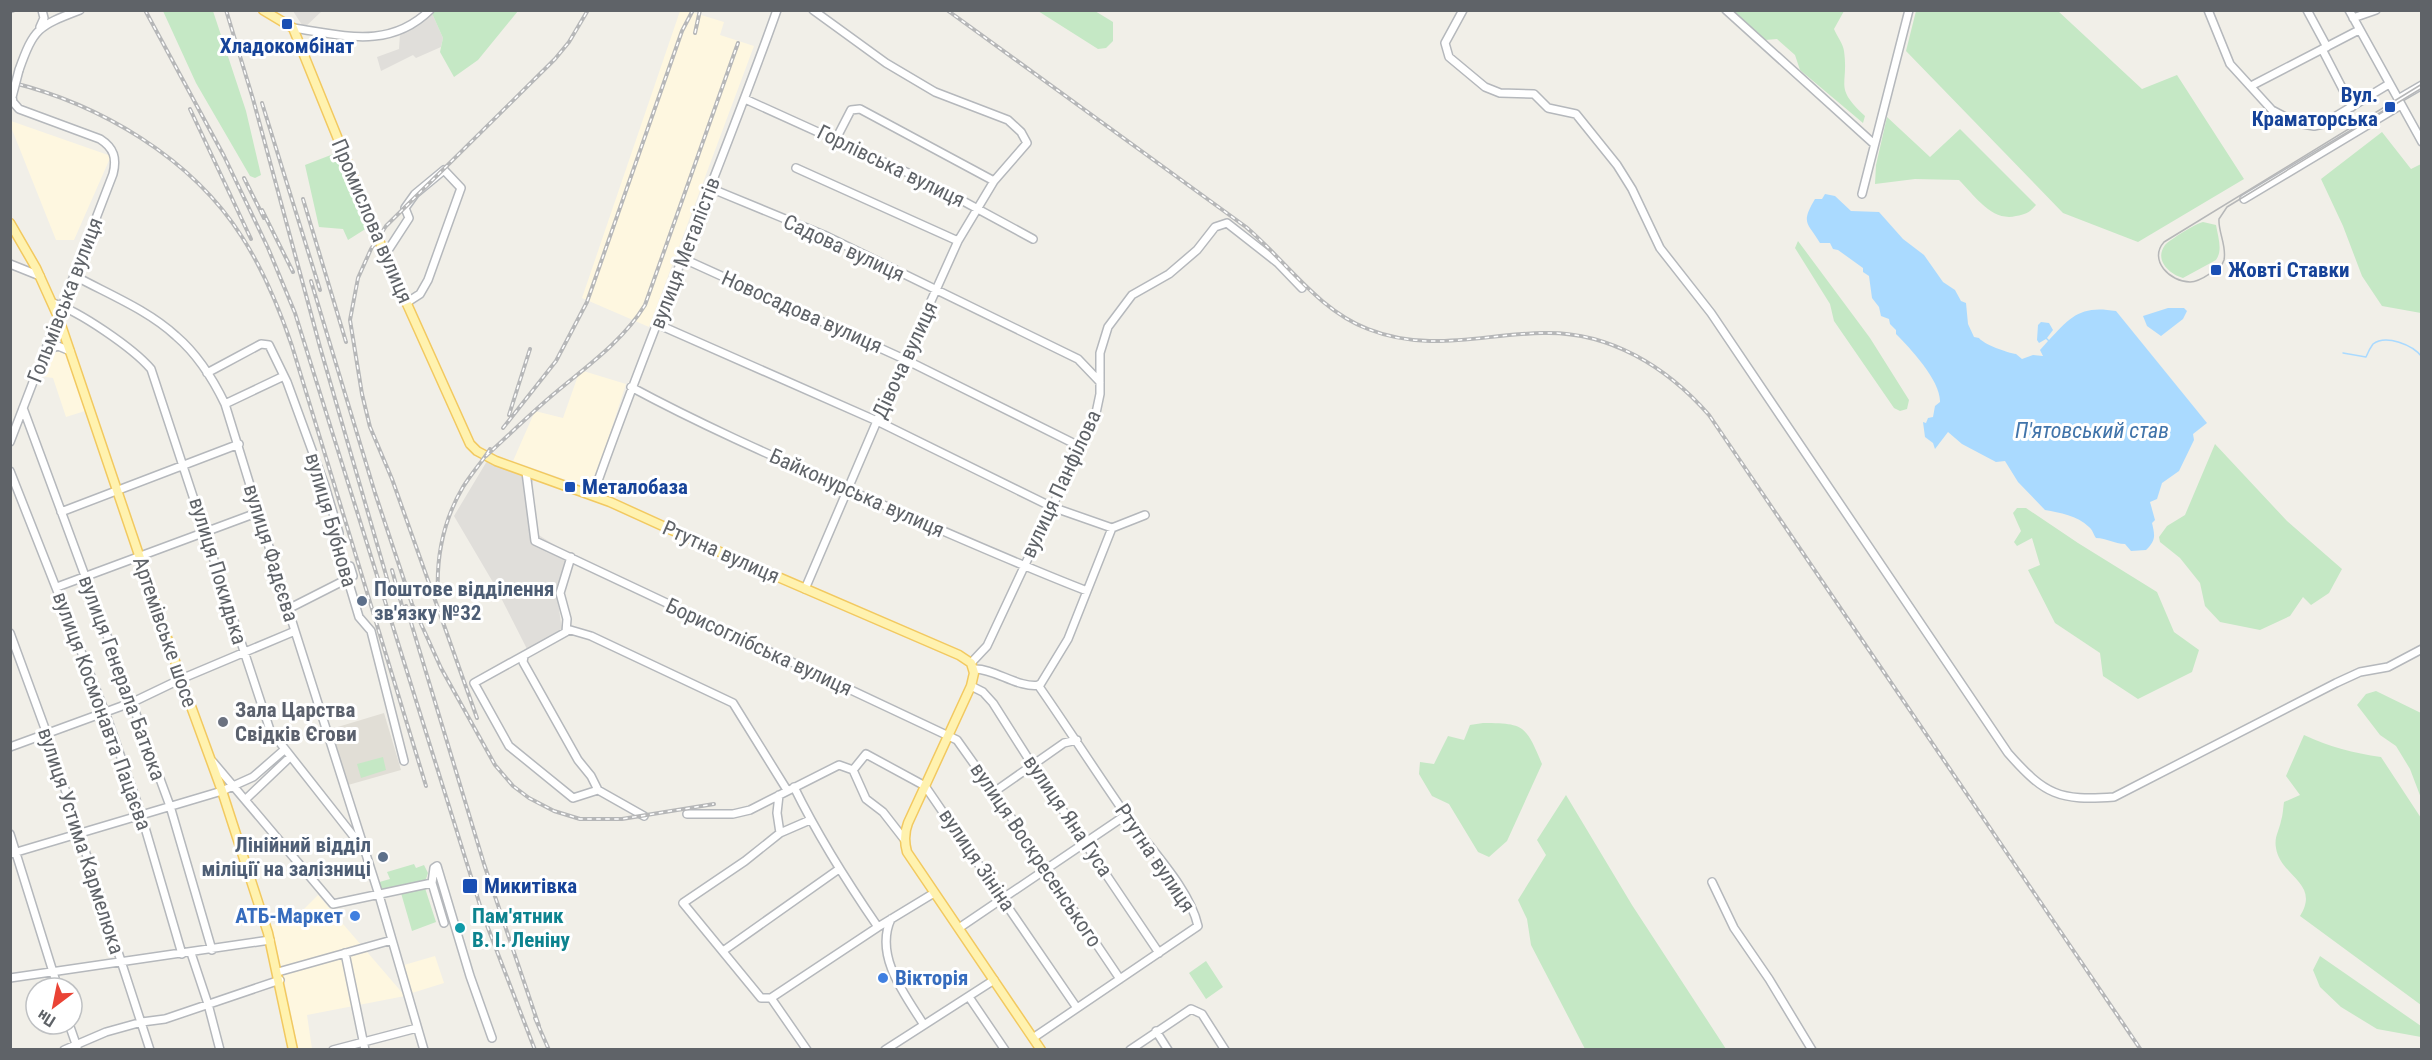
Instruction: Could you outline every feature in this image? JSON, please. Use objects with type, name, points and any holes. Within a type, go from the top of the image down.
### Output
[{"type":"main road","points":[[262,10],[293,28]]},
{"type":"main road","name":"Промислова вулиця","points":[[293,28],[406,303],[470,444]]},
{"type":"main road","name":"Артемівське шосе","points":[[10,223],[40,276],[59,319],[138,555],[222,791],[270,940],[293,1050]]},
{"type":"main road","name":"Ртутна вулиця","points":[[470,444],[486,456],[593,495],[959,655],[972,666]]},
{"type":"main road","name":"вулиця Панфілова","points":[[904,839],[908,823],[971,686],[972,666]]},
{"type":"main road","points":[[904,839],[907,852],[1041,1050]]},
{"type":"street","points":[[39,29],[80,10]]},
{"type":"street","points":[[293,28],[351,36],[380,37],[410,26],[430,10]]},
{"type":"street","name":"вулиця Металістів","points":[[593,495],[631,387],[746,99],[777,10]]},
{"type":"street","name":"Дівоча вулиця","points":[[805,589],[904,359],[958,241],[994,181],[1027,144],[1021,132],[1008,120],[935,92],[886,63],[813,10]]},
{"type":"street","points":[[1463,10],[1445,43],[1449,57],[1485,87],[1500,93],[1534,94],[1548,108],[1576,114],[1617,165],[1632,189],[1660,248],[1711,313],[2008,753],[2027,775],[2048,790],[2080,799],[2114,797],[2336,683],[2360,672],[2388,667],[2421,649]]},
{"type":"street","points":[[1726,10],[1874,144]]},
{"type":"street","points":[[1862,194],[1909,10]]},
{"type":"street","points":[[2307,10],[2352,107]]},
{"type":"street","points":[[2376,10],[2351,14],[2421,142]]},
{"type":"street","points":[[12,97],[29,43],[44,18],[42,11]]},
{"type":"street","points":[[2211,11],[2230,64],[2272,110],[2296,123],[2319,125],[2389,84]]},
{"type":"street","points":[[2251,86],[2360,30]]},
{"type":"street","points":[[2244,199],[2400,102],[2421,85]]},
{"type":"street","name":"Гольмівська вулиця","points":[[10,442],[113,174],[115,157],[110,148],[100,139],[19,109],[12,102],[12,97]]},
{"type":"street","name":"Горлівська вулиця","points":[[746,99],[836,139],[978,208],[1033,239]]},
{"type":"street","points":[[836,139],[851,110],[860,109],[994,181]]},
{"type":"street","points":[[796,168],[958,241]]},
{"type":"street","points":[[386,255],[409,218],[405,208],[415,194],[444,170],[461,188],[428,280],[420,294],[406,303]]},
{"type":"street","name":"Садова вулиця","points":[[710,188],[824,235],[1078,359],[1100,382]]},
{"type":"street","name":"вулиця Панфілова","points":[[972,666],[987,646],[1096,413],[1100,382],[1100,353],[1108,327],[1132,295],[1158,282],[1197,250],[1215,227],[1227,223],[1278,263],[1302,288]]},
{"type":"street","name":"Новосадова вулиця","points":[[684,259],[904,359],[1081,447]]},
{"type":"street","points":[[10,264],[40,276]]},
{"type":"street","name":"вулиця Фадєєва","points":[[75,276],[129,305],[174,334],[207,373],[225,404],[379,895],[424,1050]]},
{"type":"street","name":"вулиця Покидька","points":[[53,303],[63,306],[142,359],[150,369],[270,730],[364,850]]},
{"type":"street","points":[[657,324],[877,421],[1052,507],[1112,528],[1145,515]]},
{"type":"street","name":"вулиця Бубнова","points":[[207,373],[261,344],[269,345],[284,376],[325,486],[339,533],[338,547],[346,579],[359,617],[371,631],[404,761]]},
{"type":"street","points":[[47,350],[58,346],[70,351]]},
{"type":"street","points":[[225,404],[284,376]]},
{"type":"street","name":"Байконурська вулиця","points":[[631,387],[685,416],[847,489],[1023,566],[1087,591]]},
{"type":"street","name":"вулиця Генерала Батюка","points":[[23,408],[170,806],[212,951]]},
{"type":"street","points":[[61,512],[239,444]]},
{"type":"street","name":"вулиця Космонавта Пацаєва","points":[[10,471],[105,712],[141,814],[182,954]]},
{"type":"street","name":"Борисоглібська вулиця","points":[[526,472],[535,541],[613,580],[948,734]]},
{"type":"street","points":[[57,587],[205,530],[259,512]]},
{"type":"street","points":[[1039,685],[1068,639],[1112,528]]},
{"type":"street","points":[[567,631],[560,593],[571,557]]},
{"type":"street","points":[[288,609],[353,576],[350,566]]},
{"type":"street","points":[[10,747],[133,702],[295,631]]},
{"type":"street","points":[[598,790],[573,798],[509,746],[474,684],[567,631],[591,636],[733,703],[878,927]]},
{"type":"street","name":"вулиця Устима Кармелюка","points":[[10,633],[47,734],[150,1050]]},
{"type":"street","points":[[524,656],[523,662],[578,760],[591,776],[598,790],[644,816]]},
{"type":"street","name":"Ртутна вулиця","points":[[972,666],[1004,678],[1039,685],[1126,815],[1174,879],[1196,914],[1198,926],[1033,1038]]},
{"type":"street","name":"вулиця Яна Гуса","points":[[971,686],[983,692],[993,703],[1159,953]]},
{"type":"street","name":"вулиця Воскресенського","points":[[948,734],[957,740],[994,792],[1120,979]]},
{"type":"street","points":[[994,792],[1064,743],[1077,740]]},
{"type":"street","points":[[14,853],[222,791],[253,777],[284,750]]},
{"type":"street","name":"вулиця Зініна","points":[[853,770],[866,754],[925,786],[1077,1008]]},
{"type":"street","points":[[246,799],[290,757]]},
{"type":"street","points":[[210,759],[333,904],[432,883]]},
{"type":"street","points":[[687,814],[733,814],[750,810],[839,765],[853,770],[866,799],[883,812],[904,839]]},
{"type":"street","points":[[780,795],[777,813],[780,833]]},
{"type":"street","points":[[959,928],[1126,815]]},
{"type":"street","points":[[810,820],[780,833],[745,861],[682,903],[761,998],[771,998],[934,893]]},
{"type":"street","points":[[10,834],[54,976]]},
{"type":"street","points":[[444,923],[432,883],[434,868],[437,866],[470,976],[492,1038]]},
{"type":"street","points":[[723,951],[839,869]]},
{"type":"street","points":[[1712,882],[1734,928],[1769,979],[1812,1050]]},
{"type":"street","points":[[891,919],[886,931],[885,942],[895,979],[924,1025]]},
{"type":"street","points":[[10,978],[121,961],[212,951],[270,940]]},
{"type":"street","points":[[64,1050],[77,1047],[106,1032],[165,1018],[345,953],[392,940]]},
{"type":"street","points":[[191,953],[220,1050]]},
{"type":"street","points":[[345,953],[364,1046]]},
{"type":"street","points":[[885,1050],[994,980]]},
{"type":"street","points":[[969,997],[1005,1050]]},
{"type":"street","points":[[771,998],[807,1050]]},
{"type":"street","points":[[1130,1050],[1191,1009],[1202,1014],[1225,1050]]},
{"type":"street","points":[[333,1050],[364,1046],[417,1028]]},
{"type":"street","points":[[1156,1031],[1168,1050]]},
{"type":"shaded area","points":[[293,11],[322,11],[304,28]]},
{"type":"shaded area","points":[[431,11],[443,38],[441,47],[416,58],[413,55],[381,71],[377,57],[399,49],[400,34]]},
{"type":"shaded area","points":[[680,11],[688,11],[724,22],[720,35],[754,46],[649,327],[582,298]]},
{"type":"shaded area","points":[[11,121],[111,156],[74,240],[56,240],[11,127]]},
{"type":"shaded area","points":[[57,349],[65,353],[85,411],[66,417],[53,378],[39,376],[48,354]]},
{"type":"shaded area","points":[[580,370],[626,384],[592,489],[513,461],[535,411],[563,418]]},
{"type":"shaded area","points":[[487,461],[534,479],[526,495],[537,534],[569,554],[557,595],[562,630],[527,649],[494,584],[454,516]]},
{"type":"shaded area","points":[[384,713],[401,770],[348,785],[331,729]]},
{"type":"shaded area","points":[[318,895],[405,996],[307,1015],[312,1049],[298,1049],[271,925],[296,917]]},
{"type":"shaded area","points":[[435,956],[444,983],[412,993],[404,965]]},
{"type":"green space","points":[[163,11],[213,11],[246,111],[261,175],[255,178],[250,176],[196,83]]},
{"type":"green space","points":[[431,11],[518,11],[478,60],[454,77],[440,52],[443,38]]},
{"type":"green space","points":[[1038,11],[1095,11],[1113,22],[1113,41],[1106,48],[1098,49]]},
{"type":"green space","points":[[1731,11],[1844,11],[1834,29],[1844,51],[1844,86],[1849,98],[1865,116],[1863,123],[1800,70],[1795,55],[1777,39],[1765,40]]},
{"type":"green space","points":[[1916,11],[2058,11],[2142,89],[2177,75],[2244,179],[2138,242],[2063,213],[1906,51]]},
{"type":"green space","points":[[1887,117],[1930,157],[1960,129],[2036,205],[2025,214],[2007,217],[1984,206],[1959,180],[1915,179],[1875,184],[1876,165]]},
{"type":"green space","points":[[2382,132],[2411,169],[2421,164],[2421,313],[2382,306],[2362,276],[2343,226],[2321,179]]},
{"type":"green space","points":[[336,153],[367,228],[348,240],[343,229],[319,227],[305,165]]},
{"type":"green space","points":[[2203,222],[2216,225],[2219,243],[2218,256],[2216,260],[2183,278],[2178,276],[2165,266],[2161,256],[2162,251],[2172,239]]},
{"type":"green space","points":[[1798,241],[1870,338],[1909,400],[1907,409],[1900,411],[1894,408],[1834,321],[1830,304],[1795,248]]},
{"type":"green space","points":[[2215,444],[2287,521],[2342,569],[2329,593],[2311,605],[2303,597],[2290,616],[2260,630],[2220,622],[2205,606],[2200,583],[2180,558],[2160,542],[2159,537],[2167,526],[2185,515]]},
{"type":"green space","points":[[2017,508],[2026,508],[2157,592],[2174,632],[2199,650],[2192,672],[2138,699],[2103,676],[2100,653],[2055,623],[2028,570],[2040,565],[2032,538],[2017,546],[2014,542],[2021,531],[2013,513]]},
{"type":"green space","points":[[2376,691],[2421,713],[2421,798],[2410,769],[2396,746],[2380,735],[2357,705],[2366,694]]},
{"type":"green space","points":[[1508,724],[1522,729],[1532,742],[1542,764],[1507,841],[1489,857],[1478,852],[1449,804],[1432,796],[1419,774],[1420,762],[1434,764],[1448,736],[1464,740],[1470,725]]},
{"type":"green space","points":[[2304,735],[2342,749],[2381,757],[2421,818],[2421,1005],[2300,916],[2306,895],[2303,887],[2279,858],[2276,837],[2284,802],[2300,795],[2286,776]]},
{"type":"green space","points":[[383,757],[386,770],[361,778],[357,764]]},
{"type":"green space","points":[[1566,795],[1632,905],[1726,1049],[1585,1049],[1531,945],[1527,919],[1518,900],[1546,855],[1537,840]]},
{"type":"green space","points":[[414,864],[416,868],[424,865],[428,873],[424,885],[379,895],[376,883],[390,879],[387,872]]},
{"type":"green space","points":[[425,888],[436,922],[412,931],[401,893]]},
{"type":"green space","points":[[2320,956],[2421,1026],[2421,1037],[2377,1029],[2341,1007],[2320,987],[2313,970]]},
{"type":"green space","points":[[1206,961],[1223,987],[1206,999],[1189,973]]},
{"type":"water","name":"П'ятовський став","points":[[1825,194],[1835,196],[1851,211],[1879,212],[1903,239],[1924,255],[1943,282],[1955,290],[1961,301],[1966,303],[1968,324],[1974,337],[1996,348],[2016,354],[2022,359],[2033,355],[2043,356],[2040,350],[2048,341],[2046,339],[2039,343],[2037,340],[2038,325],[2041,322],[2049,323],[2053,330],[2047,338],[2049,340],[2064,324],[2078,314],[2094,310],[2116,311],[2207,423],[2193,434],[2194,440],[2179,471],[2162,483],[2157,499],[2150,502],[2155,520],[2152,523],[2154,538],[2146,550],[2131,551],[2125,544],[2096,538],[2090,528],[2079,520],[2045,510],[2018,482],[2005,461],[1996,462],[1962,444],[1948,432],[1935,449],[1933,443],[1925,437],[1923,422],[1926,423],[1928,418],[1933,417],[1935,406],[1940,402],[1936,384],[1916,356],[1896,334],[1889,319],[1881,316],[1879,307],[1872,298],[1869,276],[1863,272],[1863,268],[1838,250],[1833,249],[1830,243],[1820,243],[1807,223],[1808,214],[1815,199],[1822,199]]},
{"type":"water","points":[[2168,308],[2184,308],[2187,311],[2183,319],[2161,336],[2147,326],[2143,316]]},
{"type":"waterway","points":[[2343,353],[2366,357],[2373,344],[2385,340],[2406,345],[2422,357]]},
{"type":"tram line","points":[[2422,84],[2164,242],[2158,256],[2164,269],[2175,278],[2190,282],[2201,279],[2217,269],[2221,266],[2225,255],[2219,219],[2227,207],[2422,88]]},
{"type":"railway","points":[[10,12],[15,10]]},
{"type":"railway","points":[[145,10],[224,156],[268,248],[295,313],[483,915],[535,1050]]},
{"type":"railway","points":[[226,10],[388,582]]},
{"type":"railway","points":[[477,718],[392,479],[370,427],[362,394],[350,320],[358,278],[371,249],[386,226],[555,59],[569,42],[588,10]]},
{"type":"railway","points":[[503,428],[556,361],[587,302],[682,31],[693,10]]},
{"type":"railway","points":[[695,33],[700,10]]},
{"type":"railway","points":[[947,10],[1246,227],[1303,284],[1333,310],[1350,321],[1368,329],[1412,340],[1456,340],[1543,333],[1591,338],[1635,355],[1675,382],[1709,415],[2141,1050]]},
{"type":"railway","points":[[486,456],[537,408],[615,342],[645,305],[738,43]]},
{"type":"railway","points":[[10,82],[77,104],[141,138],[197,183],[221,209],[250,250],[270,290],[292,346],[426,786]]},
{"type":"railway","points":[[262,103],[320,290]]},
{"type":"railway","points":[[190,109],[251,239]]},
{"type":"railway","points":[[244,178],[264,218]]},
{"type":"railway","points":[[303,199],[346,342]]},
{"type":"railway","points":[[262,210],[293,272]]},
{"type":"railway","points":[[311,281],[375,493],[412,604],[441,668],[495,765],[513,786],[529,798],[554,811],[580,819],[622,819],[714,804]]},
{"type":"railway","points":[[509,415],[530,349]]},
{"type":"railway","points":[[438,595],[438,566],[442,539],[450,513],[463,487],[490,449]]},
{"type":"railway","points":[[392,570],[404,613]]},
{"type":"railway","points":[[406,606],[484,864],[539,1026]]},
{"type":"railway","points":[[535,1018],[549,1050]]},
{"type":"place","name":"Хладокомбінат","points":[[287,24]]},
{"type":"place","name":"Вул. Краматорська","points":[[2390,107]]},
{"type":"place","name":"Жовті Ставки","points":[[2216,270]]},
{"type":"place","name":"Металобаза","points":[[570,487]]},
{"type":"place","name":"Поштове відділення зв'язку №32","points":[[362,601]]},
{"type":"place","name":"Зала Царства Свідків Єгови","points":[[223,722]]},
{"type":"place","name":"Лінійний відділ міліції на залізниці","points":[[383,857]]},
{"type":"place","name":"Микитівка","points":[[470,886]]},
{"type":"place","name":"АТБ-Маркет","points":[[355,916]]},
{"type":"place","name":"Пам'ятник В. І. Леніну","points":[[460,928]]},
{"type":"place","name":"Вікторія","points":[[883,978]]}]
